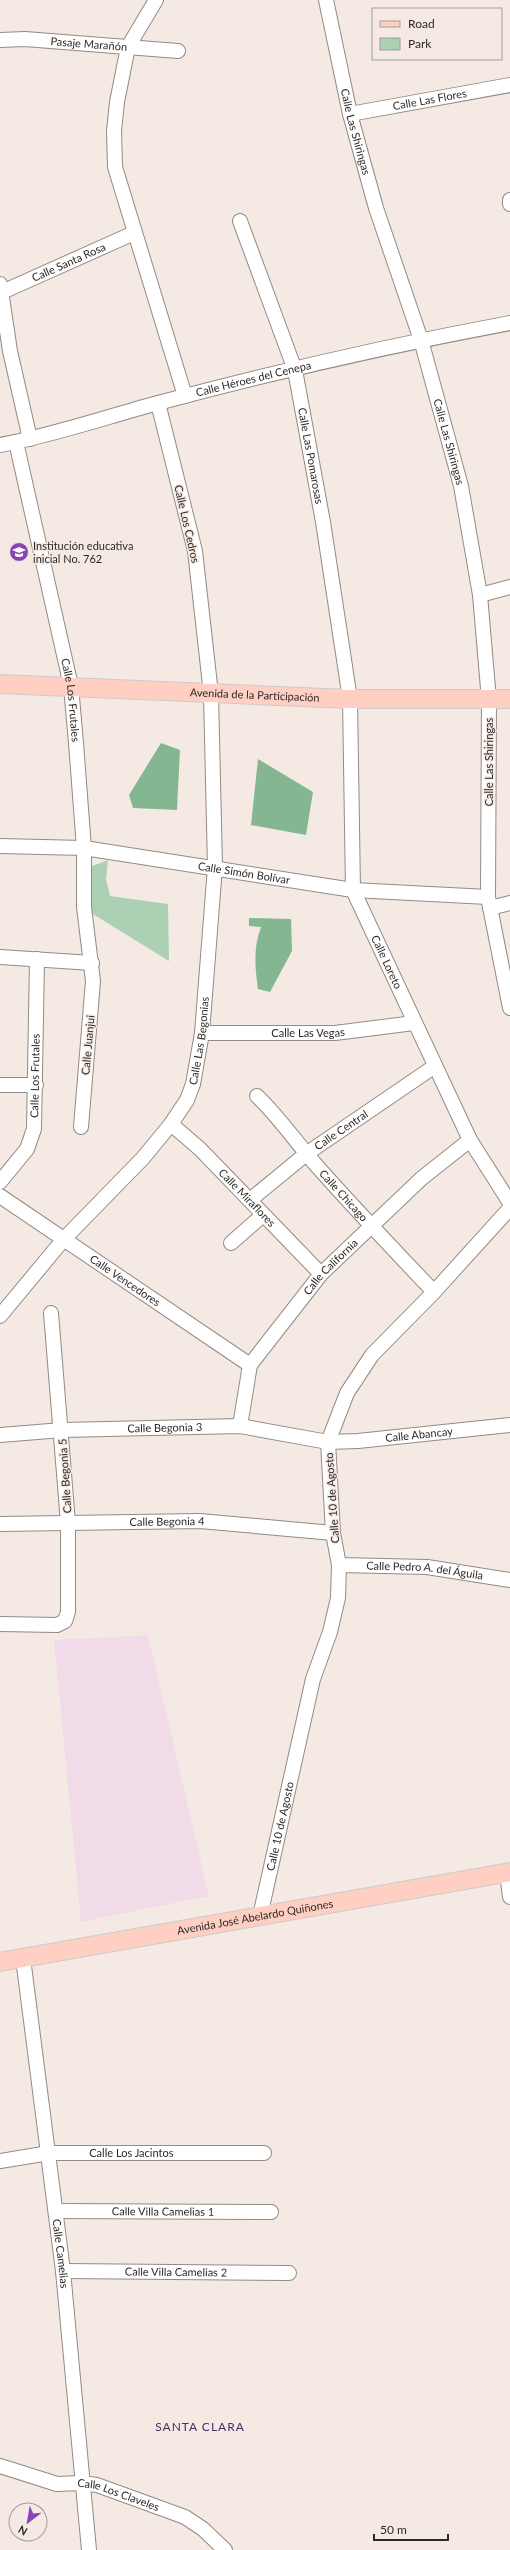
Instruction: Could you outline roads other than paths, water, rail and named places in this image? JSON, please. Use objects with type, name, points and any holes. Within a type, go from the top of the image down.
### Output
[{"type":"main road","name":"Avenida de la Participación","points":[[0,684],[350,699],[510,699]]},
{"type":"main road","name":"Avenida José Abelardo Quiñones","points":[[0,1962],[508,1872]]},
{"type":"street","points":[[156,0],[128,47],[117,102],[114,131],[115,167],[185,396]]},
{"type":"street","name":"Calle Las Shiringas","points":[[326,0],[350,114],[376,208],[421,340],[461,486],[480,595],[489,700],[489,902],[510,1008]]},
{"type":"street","name":"Pasaje Marañón","points":[[0,40],[25,39],[178,51]]},
{"type":"street","name":"Calle Las Flores","points":[[350,114],[510,84]]},
{"type":"street","name":"Calle Las Pomarosas","points":[[240,221],[295,370],[323,522],[350,699]]},
{"type":"street","name":"Calle Santa Rosa","points":[[1,288],[134,233]]},
{"type":"street","points":[[1,288],[2,318],[30,439]]},
{"type":"street","name":"Calle Héroes del Cenepa","points":[[0,445],[30,439],[185,396],[421,340],[510,323]]},
{"type":"street","name":"Calle Los Cedros","points":[[158,403],[195,551],[212,694]]},
{"type":"street","name":"Calle Los Frutales","points":[[16,442],[71,686],[84,848],[84,907],[92,963]]},
{"type":"street","points":[[480,595],[510,587]]},
{"type":"street","name":"Calle Las Begonias","points":[[0,1316],[63,1240],[143,1158],[171,1124],[187,1100],[193,1084],[202,1033],[215,867],[212,694]]},
{"type":"street","name":"Calle Loreto","points":[[350,699],[353,890],[470,1140],[510,1203]]},
{"type":"street","name":"Calle Simón Bolívar","points":[[0,846],[84,848],[215,867],[353,890],[510,903]]},
{"type":"street","points":[[0,957],[92,963]]},
{"type":"street","name":"Calle Los Frutales","points":[[0,1182],[28,1149],[34,1129],[36,1085],[37,959]]},
{"type":"street","name":"Calle Juanjui","points":[[81,1127],[93,981],[92,963]]},
{"type":"street","name":"Calle Las Vegas","points":[[202,1033],[335,1033],[414,1023]]},
{"type":"street","name":"Calle Central","points":[[250,1200],[306,1154],[436,1066]]},
{"type":"street","points":[[0,1085],[36,1085]]},
{"type":"street","name":"Calle Chicago","points":[[257,1096],[276,1114],[306,1154],[371,1228],[434,1292]]},
{"type":"street","name":"Calle Miraflores","points":[[171,1124],[200,1149],[321,1274]]},
{"type":"street","name":"Calle California","points":[[240,1426],[250,1365],[321,1274],[422,1178],[470,1140]]},
{"type":"street","name":"Calle Vencedores","points":[[0,1196],[250,1365]]},
{"type":"street","name":"Calle 10 de Agosto","points":[[260,1916],[313,1679],[330,1632],[338,1598],[339,1565],[332,1533],[328,1442],[346,1393],[372,1355],[434,1292],[510,1208]]},
{"type":"street","points":[[231,1243],[263,1215]]},
{"type":"street","name":"Calle Begonia 5","points":[[0,1624],[47,1626],[62,1624],[67,1618],[68,1523],[62,1430],[51,1313]]},
{"type":"street","name":"Calle Abancay","points":[[328,1442],[358,1441],[510,1425]]},
{"type":"street","name":"Calle Begonia 3","points":[[0,1435],[62,1430],[240,1426],[328,1442]]},
{"type":"street","name":"Calle Begonia 4","points":[[0,1524],[200,1521],[332,1533]]},
{"type":"street","name":"Calle Pedro A. del Águila","points":[[339,1565],[427,1567],[510,1580]]},
{"type":"street","points":[[508,1872],[510,1897]]},
{"type":"street","name":"Calle Camelias","points":[[23,1958],[63,2271],[81,2483],[89,2550]]},
{"type":"street","name":"Calle Los Jacintos","points":[[0,2161],[49,2153],[264,2152]]},
{"type":"street","name":"Calle Villa Camelias 1","points":[[56,2211],[271,2212]]},
{"type":"street","name":"Calle Villa Camelias 2","points":[[63,2271],[289,2273]]},
{"type":"street","name":"Calle Los Claveles","points":[[0,2466],[57,2484],[81,2483],[97,2485],[184,2517],[203,2529],[225,2550]]},
{"type":"place","name":"Institución educativa inicial No. 762","points":[[19,552]]},
{"type":"district","name":"SANTA CLARA","points":[[200,2427]]}]
